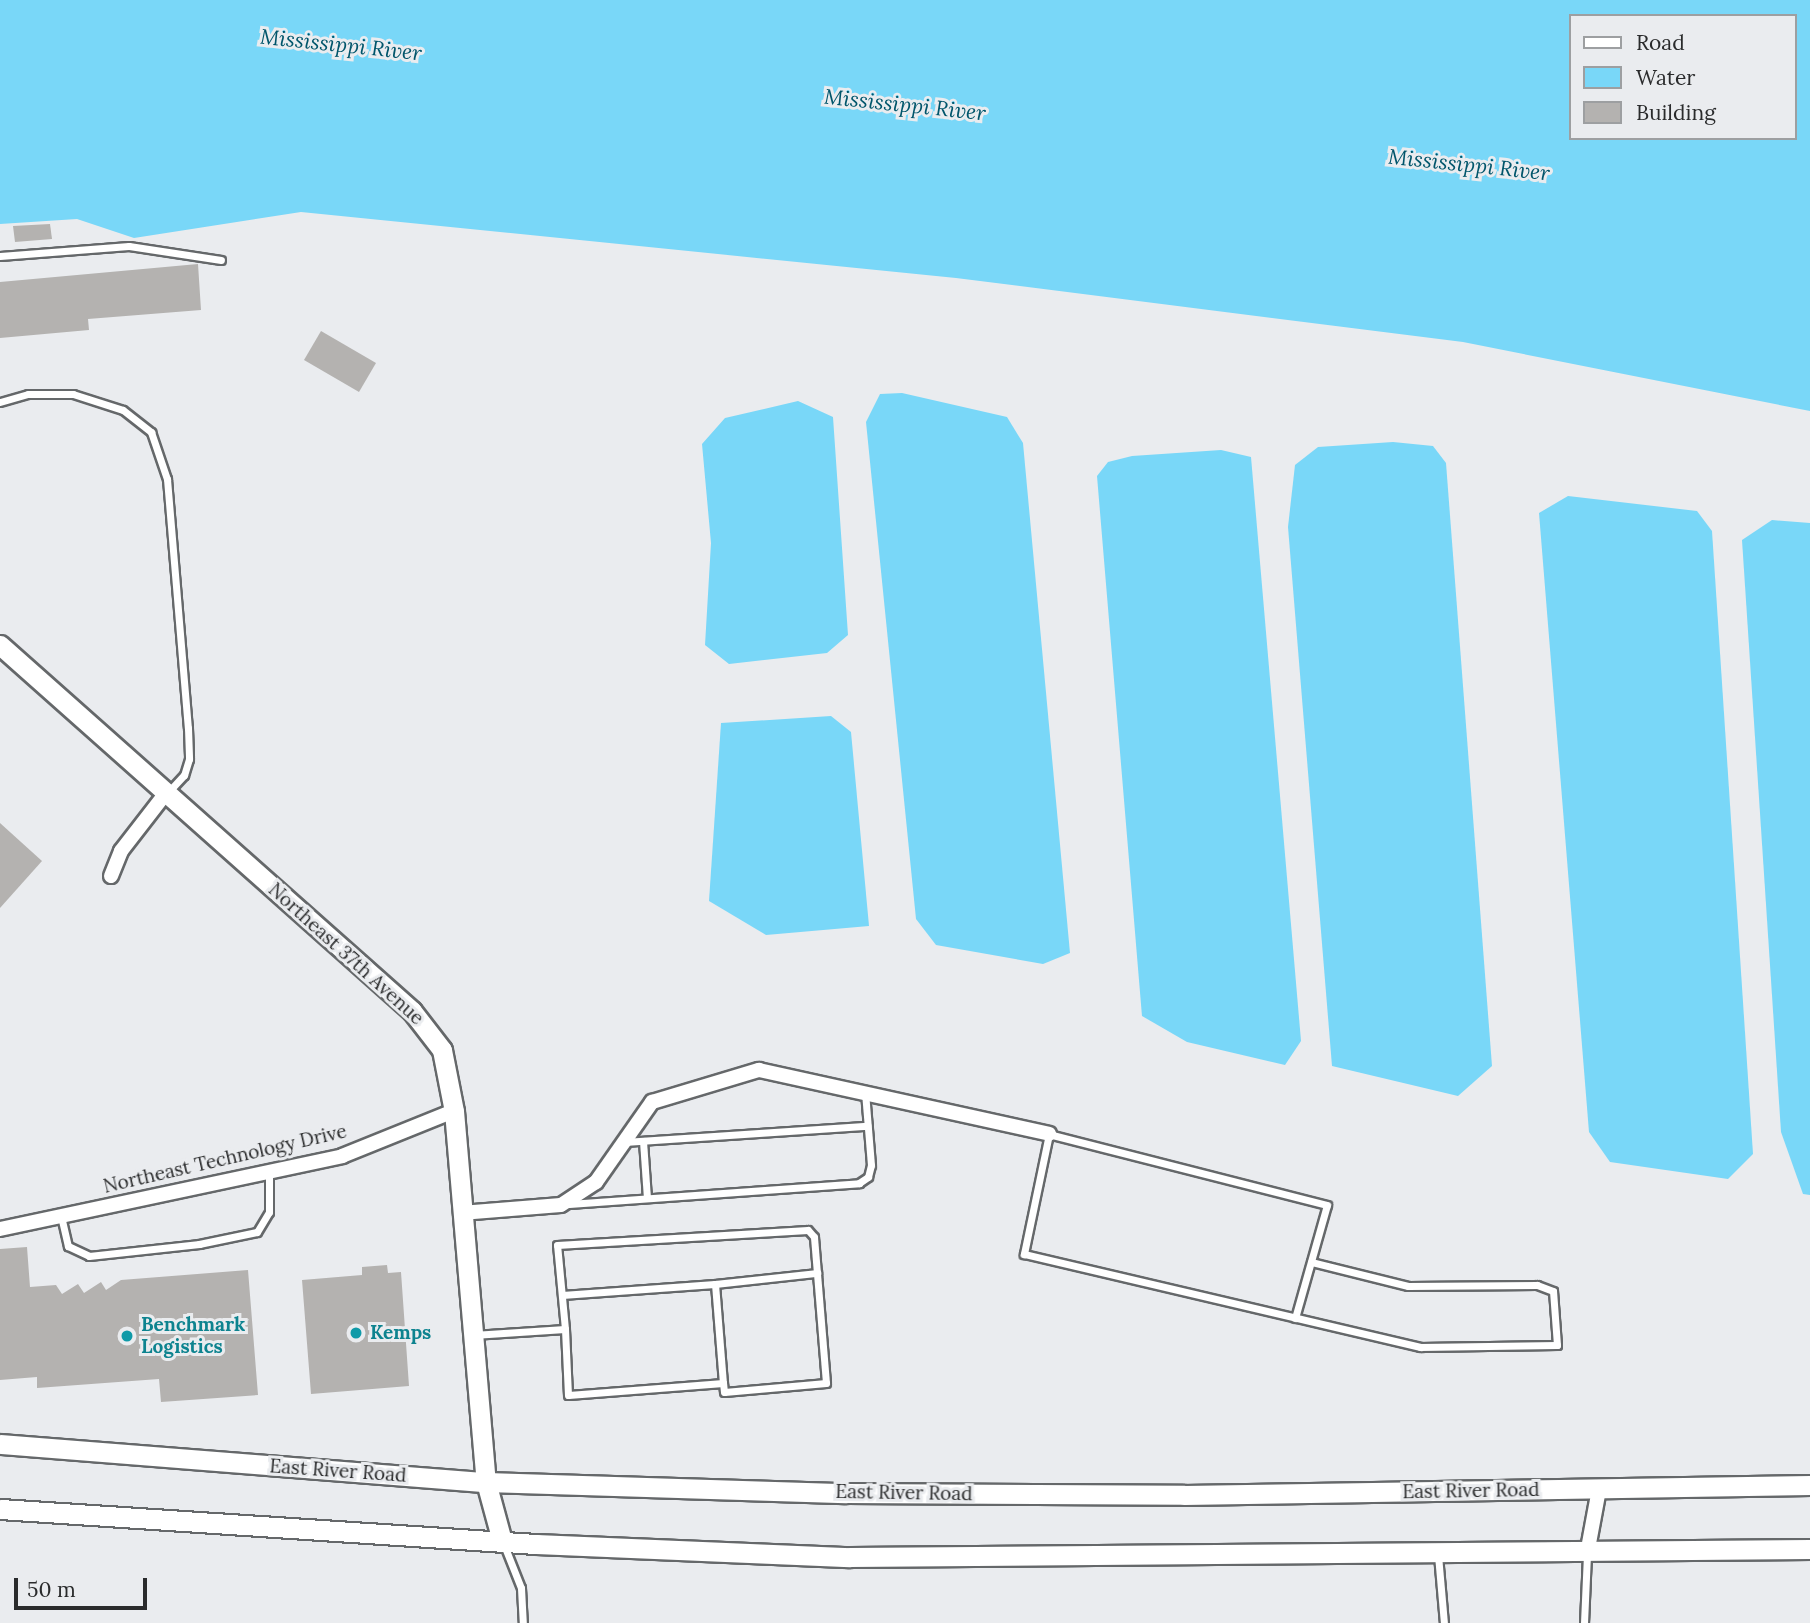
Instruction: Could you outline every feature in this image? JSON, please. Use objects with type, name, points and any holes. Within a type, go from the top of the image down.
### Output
[{"type":"street","name":"Northeast 37th Avenue","points":[[0,645],[427,1027],[442,1050],[454,1111],[486,1482],[502,1541]]},
{"type":"street","points":[[111,876],[121,851],[166,793]]},
{"type":"street","points":[[461,1213],[561,1205],[596,1182],[643,1110],[663,1095],[743,1072],[773,1071],[1049,1134]]},
{"type":"street","name":"Northeast Technology Drive","points":[[0,1229],[342,1156],[454,1111]]},
{"type":"street","name":"East River Road","points":[[0,1444],[486,1482],[1119,1496],[1810,1485]]},
{"type":"street","points":[[1587,1554],[1599,1489]]},
{"type":"street","points":[[0,1509],[536,1544],[850,1557],[1587,1554],[1810,1549]]},
{"type":"lane","points":[[0,256],[129,246],[221,260]]},
{"type":"lane","points":[[0,402],[28,394],[73,394],[123,410],[151,432],[167,479],[188,728],[189,759],[184,775],[166,793]]},
{"type":"lane","points":[[561,1205],[859,1183],[868,1177],[871,1165],[865,1092]]},
{"type":"lane","points":[[622,1142],[867,1126]]},
{"type":"lane","points":[[1295,1318],[1327,1205],[1049,1134],[1024,1254],[1295,1318],[1420,1347],[1557,1345],[1553,1291],[1536,1285],[1408,1286],[1311,1262]]},
{"type":"lane","points":[[643,1141],[647,1198]]},
{"type":"lane","points":[[61,1216],[68,1246],[89,1256],[199,1244],[257,1232],[269,1212],[269,1171]]},
{"type":"lane","points":[[715,1284],[724,1392],[826,1383],[814,1237],[808,1230],[557,1245],[568,1395],[723,1383]]},
{"type":"lane","points":[[562,1295],[715,1284],[817,1273]]},
{"type":"lane","points":[[472,1335],[565,1329]]},
{"type":"lane","points":[[502,1541],[520,1588],[523,1623]]},
{"type":"lane","points":[[1584,1623],[1587,1554]]},
{"type":"lane","points":[[1438,1555],[1444,1623]]},
{"type":"water","name":"Mississippi River","points":[[0,0],[1810,0],[1810,411],[1463,342],[956,278],[301,212],[134,238],[77,219],[0,224]]},
{"type":"water","points":[[902,393],[1007,417],[1023,443],[1070,953],[1043,964],[936,945],[916,919],[866,422],[880,394]]},
{"type":"water","points":[[798,401],[833,417],[848,635],[827,653],[729,664],[705,645],[711,543],[702,444],[725,418]]},
{"type":"water","points":[[1393,442],[1433,446],[1446,463],[1492,1066],[1458,1096],[1332,1066],[1288,527],[1295,465],[1318,447]]},
{"type":"water","points":[[1221,450],[1251,457],[1301,1041],[1285,1065],[1187,1042],[1142,1016],[1097,476],[1108,462],[1132,456]]},
{"type":"water","points":[[1568,496],[1697,511],[1712,531],[1753,1154],[1728,1179],[1610,1162],[1589,1132],[1539,513]]},
{"type":"water","points":[[1772,520],[1810,523],[1810,1195],[1803,1194],[1781,1132],[1742,540]]},
{"type":"water","points":[[831,716],[851,732],[869,926],[766,935],[709,901],[721,723]]},
{"type":"building","points":[[50,224],[52,239],[15,242],[13,226]]},
{"type":"building","points":[[198,264],[201,310],[88,319],[89,330],[0,338],[0,282]]},
{"type":"building","points":[[321,331],[376,363],[359,392],[304,360]]},
{"type":"building","points":[[0,823],[42,861],[0,908]]},
{"type":"building","name":"Benchmark Logistics","points":[[27,1247],[30,1287],[56,1285],[62,1294],[78,1284],[84,1293],[101,1282],[106,1290],[121,1280],[248,1270],[258,1395],[161,1402],[159,1379],[37,1388],[37,1377],[0,1380],[0,1249]]},
{"type":"building","name":"Kemps","points":[[387,1265],[388,1273],[401,1272],[409,1386],[311,1394],[302,1280],[362,1275],[362,1267]]},
{"type":"place","name":"Kemps","points":[[356,1333]]},
{"type":"place","name":"Benchmark Logistics","points":[[127,1336]]}]
